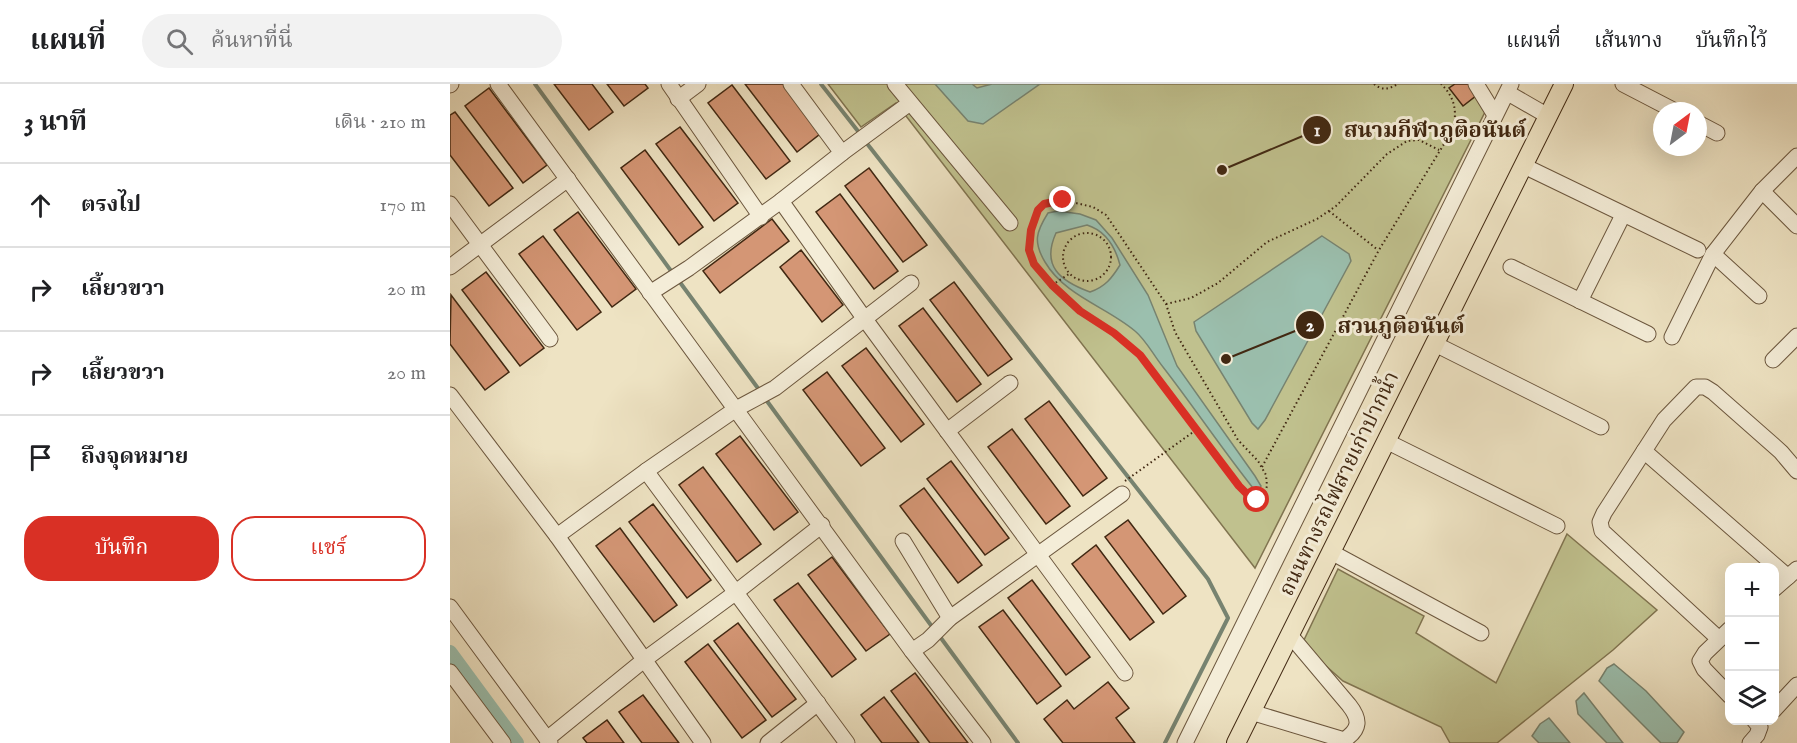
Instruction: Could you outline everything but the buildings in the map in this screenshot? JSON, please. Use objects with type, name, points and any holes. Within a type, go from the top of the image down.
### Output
[{"type":"main road","name":"ถนนทางรถไฟสายเก่าปากน้ำ","points":[[1236,743],[1564,84]]},
{"type":"street","points":[[498,84],[912,651],[983,743]]},
{"type":"street","points":[[669,84],[761,217]]},
{"type":"street","points":[[678,99],[698,84]]},
{"type":"street","points":[[791,84],[848,149]]},
{"type":"street","points":[[895,84],[1010,223]]},
{"type":"street","points":[[1476,84],[1495,116]]},
{"type":"street","points":[[1623,84],[1658,102]]},
{"type":"street","points":[[1185,743],[1509,88],[1548,116]]},
{"type":"street","points":[[650,293],[665,285],[761,217],[910,103]]},
{"type":"street","points":[[1707,128],[1717,133]]},
{"type":"street","points":[[1672,337],[1705,252],[1797,156]]},
{"type":"street","points":[[1524,165],[1623,215],[1705,252],[1759,296]]},
{"type":"street","points":[[450,267],[568,180]]},
{"type":"street","points":[[1762,190],[1797,226]]},
{"type":"street","points":[[781,201],[864,318],[1125,673]]},
{"type":"street","points":[[450,204],[550,339]]},
{"type":"street","points":[[1580,301],[1623,215]]},
{"type":"street","points":[[1511,267],[1648,334]]},
{"type":"street","points":[[557,536],[736,409],[775,388],[911,283]]},
{"type":"street","points":[[1773,360],[1797,336]]},
{"type":"street","points":[[1435,344],[1601,427]]},
{"type":"street","points":[[947,431],[1010,383]]},
{"type":"street","points":[[1725,691],[1704,669],[1700,661],[1724,634],[1602,531],[1600,522],[1664,420],[1696,387],[1705,387],[1713,392],[1781,452],[1797,471]]},
{"type":"street","points":[[450,395],[557,536],[703,743]]},
{"type":"street","points":[[1386,441],[1557,526]]},
{"type":"street","points":[[1644,451],[1793,573],[1779,585]]},
{"type":"street","points":[[646,471],[847,743]]},
{"type":"street","points":[[912,651],[928,640],[950,618],[1038,555],[1122,488]]},
{"type":"street","points":[[450,607],[548,741],[644,660],[822,525]]},
{"type":"street","points":[[903,541],[950,618]]},
{"type":"street","points":[[1331,552],[1480,633]]},
{"type":"street","points":[[1251,712],[1344,740],[1351,736],[1358,722],[1357,715],[1290,635]]},
{"type":"street","points":[[450,672],[503,743]]},
{"type":"street","points":[[1779,705],[1796,688]]},
{"type":"street","points":[[768,743],[818,703]]},
{"type":"street","points":[[1750,743],[1759,725]]},
{"type":"path","points":[[1374,84],[1380,88],[1390,89],[1398,84]]},
{"type":"path","points":[[1261,467],[1379,250],[1452,131],[1456,118],[1453,100],[1441,84]]},
{"type":"path","points":[[1166,304],[1191,298],[1218,283],[1267,242],[1329,211],[1388,154],[1407,141],[1419,140],[1440,150]]},
{"type":"path","points":[[1063,200],[1093,207],[1106,215],[1166,304],[1175,332],[1238,440],[1258,461],[1266,475],[1267,486],[1264,495],[1257,500],[1250,497],[1239,486],[1140,355],[1114,333],[1080,311],[1052,285],[1034,264],[1029,250],[1031,230],[1038,210],[1044,204],[1063,200]]},
{"type":"path","points":[[1329,211],[1379,250]]},
{"type":"path","points":[[1088,232],[1103,238],[1111,252],[1109,268],[1105,274],[1091,281],[1075,279],[1067,275],[1062,259],[1066,243],[1072,237],[1088,232]]},
{"type":"path","points":[[1052,285],[1067,275]]},
{"type":"path","points":[[1122,488],[1138,471],[1196,430]]},
{"type":"green space","points":[[828,84],[1469,84],[1486,110],[1255,568],[896,103],[861,127]]},
{"type":"green space","points":[[1567,534],[1657,610],[1613,650],[1497,743],[1450,743],[1441,727],[1343,681],[1317,658],[1304,640],[1338,569],[1424,616],[1416,633],[1496,683]]},
{"type":"shaded area","points":[[935,84],[972,84],[977,88],[992,84],[1040,84],[983,124],[968,121]]},
{"type":"shaded area","points":[[1058,211],[1080,214],[1096,220],[1112,238],[1148,295],[1177,366],[1255,476],[1261,486],[1258,491],[1253,488],[1139,335],[1075,292],[1053,274],[1041,255],[1038,243],[1041,226],[1048,213]],"holes":[[[1087,225],[1109,240],[1120,265],[1108,282],[1090,292],[1062,277],[1056,271],[1051,255],[1056,233]]]},
{"type":"shaded area","points":[[1322,236],[1349,254],[1351,261],[1258,429],[1252,423],[1196,331],[1194,322]]},
{"type":"shaded area","points":[[1614,664],[1646,691],[1684,732],[1677,743],[1661,743],[1599,681],[1607,668]]},
{"type":"shaded area","points":[[1584,693],[1623,743],[1607,743],[1578,714],[1576,701]]},
{"type":"shaded area","points":[[1549,718],[1570,743],[1539,743],[1532,736],[1540,724]]},
{"type":"waterway","points":[[535,84],[674,275]]},
{"type":"waterway","points":[[821,84],[861,135]]},
{"type":"waterway","points":[[865,141],[1208,579],[1228,618],[1165,743]]},
{"type":"waterway","points":[[679,281],[760,391]]},
{"type":"waterway","points":[[764,397],[933,628]]},
{"type":"waterway","points":[[938,634],[1018,743]]},
{"type":"waterway","points":[[450,652],[517,743]]},
{"type":"place","name":"สนามกีฬาภูติอนันต์","points":[[1222,170]]},
{"type":"place","name":"สวนภูติอนันต์","points":[[1226,359]]},
{"type":"route","points":[[1063,200],[1044,204],[1038,210],[1031,230],[1029,250],[1034,264],[1052,285],[1080,311],[1114,333],[1140,355],[1239,486],[1250,497],[1257,500]]}]
